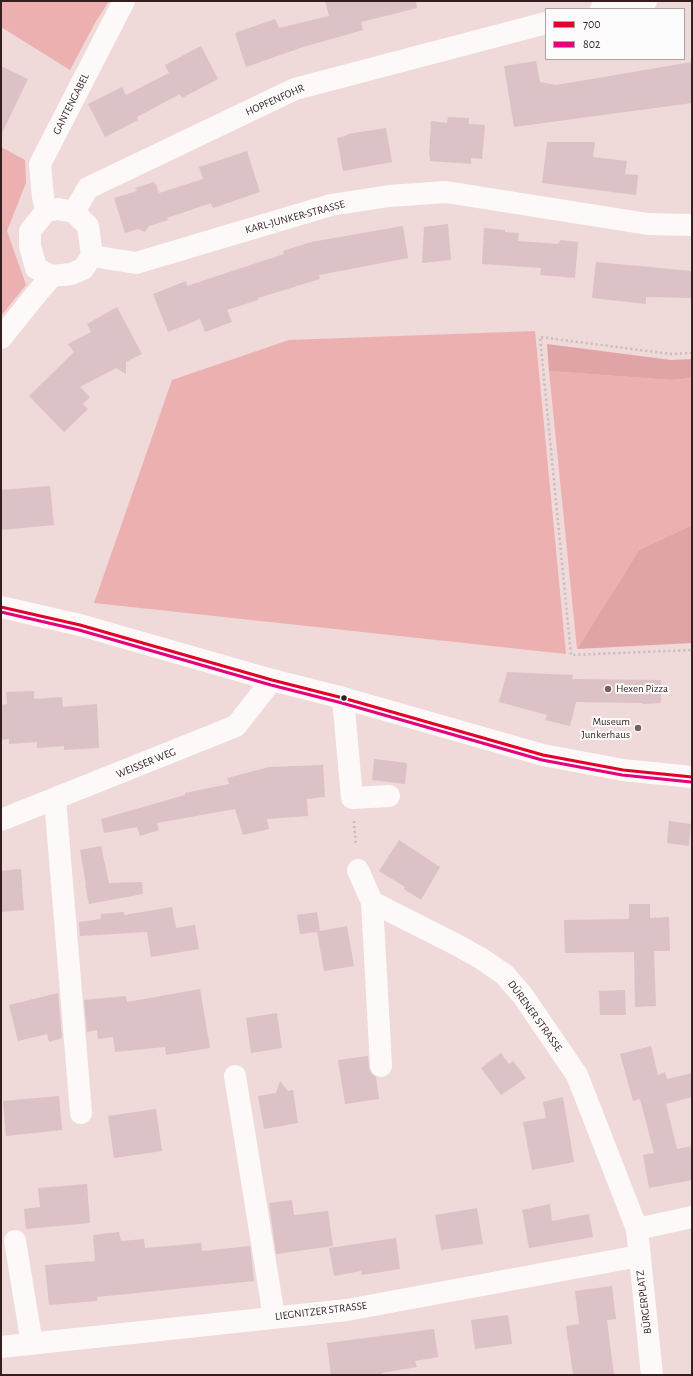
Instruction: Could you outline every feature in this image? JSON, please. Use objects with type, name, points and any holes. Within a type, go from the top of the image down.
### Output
[{"type":"street","name":"GANTENGABEL","points":[[46,211],[43,197],[40,164],[124,1]]},
{"type":"street","points":[[609,5],[646,1]]},
{"type":"street","name":"HOPFENFOHR","points":[[74,212],[88,188],[296,89],[545,23]]},
{"type":"street","name":"KARL-JUNKER-STRASSE","points":[[92,256],[136,263],[331,205],[388,196],[446,192],[648,224],[692,225]]},
{"type":"street","points":[[58,209],[74,212],[88,226],[92,256],[83,269],[71,274],[52,276],[36,268],[30,246],[30,231],[46,211],[58,209]]},
{"type":"street","points":[[1,338],[52,276]]},
{"type":"street","points":[[1,607],[80,625],[543,755],[623,770],[692,777]]},
{"type":"street","name":"WEISSER WEG","points":[[1,820],[236,726],[272,680]]},
{"type":"street","points":[[343,698],[352,798],[389,796]]},
{"type":"street","points":[[55,799],[81,1114]]},
{"type":"street","points":[[358,870],[372,902],[381,1066]]},
{"type":"street","name":"DÜRENER STRASSE","points":[[372,902],[482,959],[505,975],[523,996],[577,1075],[637,1229]]},
{"type":"street","points":[[236,1076],[274,1317]]},
{"type":"street","points":[[637,1229],[692,1217]]},
{"type":"street","name":"BÜRGERPLATZ","points":[[637,1229],[652,1375]]},
{"type":"street","points":[[15,1241],[32,1344]]},
{"type":"street","name":"LIEGNITZER STRASSE","points":[[1,1347],[347,1310],[639,1256]]},
{"type":"path","points":[[692,353],[671,354],[540,337],[571,655],[692,650]]},
{"type":"path","points":[[352,798],[358,870]]},
{"type":"shaded area","points":[[1,1],[109,1],[95,23],[70,70],[1,27]]},
{"type":"shaded area","points":[[1,147],[25,160],[26,183],[7,231],[26,285],[1,316]]},
{"type":"shaded area","points":[[535,331],[566,654],[94,603],[172,380],[289,340]]},
{"type":"shaded area","points":[[547,344],[671,360],[692,359],[692,378],[671,380],[549,371]]},
{"type":"shaded area","points":[[549,371],[671,380],[692,378],[692,525],[639,550],[577,649]]},
{"type":"shaded area","points":[[692,525],[692,643],[577,649],[639,550]]},
{"type":"building","points":[[325,1],[416,1],[417,8],[361,22],[363,30],[303,47],[246,67],[235,33],[275,19],[279,28],[329,16]]},
{"type":"building","points":[[201,46],[218,79],[182,98],[180,94],[137,117],[138,120],[105,137],[88,104],[122,87],[126,95],[169,73],[165,65]]},
{"type":"building","points":[[536,61],[540,82],[556,85],[692,62],[692,103],[514,127],[504,66]]},
{"type":"building","points":[[1,66],[28,79],[1,135]]},
{"type":"building","points":[[448,117],[469,118],[469,124],[485,125],[482,159],[471,158],[471,164],[430,161],[431,121],[447,123]]},
{"type":"building","points":[[386,128],[392,162],[343,171],[337,138],[348,134]]},
{"type":"building","points":[[547,142],[595,142],[593,157],[627,161],[625,174],[638,175],[636,195],[542,183]]},
{"type":"building","points":[[247,151],[260,192],[213,208],[211,203],[167,218],[168,220],[149,226],[145,232],[138,229],[125,233],[114,198],[137,191],[135,188],[154,182],[159,193],[203,179],[199,167]]},
{"type":"building","points":[[448,224],[451,260],[422,263],[424,227]]},
{"type":"building","points":[[403,226],[408,258],[319,275],[320,279],[258,298],[258,300],[227,310],[232,322],[205,332],[200,319],[168,332],[153,294],[186,281],[187,286],[284,254],[283,251],[311,242]]},
{"type":"building","points":[[484,228],[519,233],[518,241],[558,244],[561,240],[578,242],[575,278],[540,275],[541,268],[482,264]]},
{"type":"building","points":[[596,262],[692,271],[692,298],[646,297],[646,304],[592,298]]},
{"type":"building","points":[[117,307],[142,354],[126,362],[126,374],[116,368],[80,387],[90,397],[83,404],[88,409],[64,432],[29,396],[74,352],[68,344],[91,332],[87,324]]},
{"type":"building","points":[[50,486],[54,525],[1,530],[1,490]]},
{"type":"building","points":[[507,672],[573,675],[572,679],[661,680],[661,703],[642,704],[576,702],[570,726],[545,720],[547,715],[499,702]]},
{"type":"building","points":[[34,691],[34,699],[62,697],[63,707],[97,704],[99,748],[64,750],[64,746],[37,748],[37,742],[9,744],[9,739],[1,740],[1,705],[7,704],[6,692]]},
{"type":"building","points":[[374,759],[407,763],[405,784],[372,780]]},
{"type":"building","points":[[323,765],[325,797],[307,799],[308,816],[267,819],[269,829],[243,835],[235,809],[157,823],[159,830],[140,836],[137,827],[104,833],[101,819],[185,795],[185,793],[229,784],[227,778],[269,767]]},
{"type":"building","points":[[669,821],[691,824],[689,846],[667,843]]},
{"type":"building","points":[[399,840],[440,867],[421,900],[404,889],[405,887],[379,871]]},
{"type":"building","points":[[101,846],[109,883],[142,882],[143,894],[89,904],[80,850]]},
{"type":"building","points":[[21,869],[24,910],[1,912],[1,871]]},
{"type":"building","points":[[629,904],[650,904],[650,918],[669,917],[670,951],[654,951],[656,1006],[635,1007],[634,952],[565,953],[564,920],[629,919]]},
{"type":"building","points":[[172,907],[176,928],[195,925],[199,949],[151,957],[147,932],[80,936],[79,922],[101,919],[101,914],[124,912],[124,915]]},
{"type":"building","points":[[317,912],[320,931],[347,926],[354,966],[324,971],[317,932],[300,934],[297,915]]},
{"type":"building","points":[[200,989],[210,1048],[166,1055],[165,1047],[115,1052],[113,1037],[98,1039],[97,1030],[87,1032],[84,1000],[126,996],[127,1002]]},
{"type":"building","points":[[625,990],[626,1015],[600,1015],[599,991]]},
{"type":"building","points":[[58,993],[62,1038],[49,1042],[47,1034],[18,1041],[9,1005]]},
{"type":"building","points":[[277,1013],[282,1048],[251,1053],[246,1018]]},
{"type":"building","points":[[651,1046],[658,1075],[665,1072],[667,1079],[692,1073],[692,1097],[666,1104],[677,1149],[692,1146],[692,1180],[649,1188],[643,1155],[654,1153],[640,1099],[633,1101],[620,1054]]},
{"type":"building","points":[[501,1053],[509,1064],[513,1061],[526,1078],[501,1095],[481,1068]]},
{"type":"building","points":[[368,1056],[371,1073],[376,1077],[379,1099],[345,1104],[338,1060]]},
{"type":"building","points":[[280,1081],[288,1091],[293,1090],[298,1123],[264,1129],[258,1096],[276,1093]]},
{"type":"building","points":[[59,1096],[62,1130],[6,1136],[3,1101]]},
{"type":"building","points":[[563,1097],[574,1162],[532,1170],[523,1122],[546,1118],[543,1102]]},
{"type":"building","points":[[156,1109],[162,1151],[114,1158],[108,1116]]},
{"type":"building","points":[[87,1184],[90,1223],[26,1229],[24,1209],[40,1207],[38,1188]]},
{"type":"building","points":[[292,1200],[294,1215],[328,1211],[333,1246],[276,1254],[269,1203]]},
{"type":"building","points":[[550,1204],[552,1221],[589,1214],[593,1237],[529,1248],[522,1210]]},
{"type":"building","points":[[477,1208],[483,1244],[441,1250],[435,1215]]},
{"type":"building","points":[[119,1232],[121,1241],[144,1239],[145,1248],[201,1243],[202,1251],[250,1246],[254,1281],[97,1297],[97,1301],[49,1305],[45,1265],[95,1261],[93,1235]]},
{"type":"building","points":[[396,1238],[400,1269],[362,1275],[361,1271],[334,1276],[329,1248]]},
{"type":"building","points":[[612,1286],[616,1319],[607,1320],[614,1375],[573,1375],[566,1326],[579,1324],[575,1291]]},
{"type":"building","points":[[508,1315],[512,1344],[475,1349],[471,1320]]},
{"type":"building","points":[[434,1329],[438,1357],[415,1361],[417,1367],[382,1373],[382,1375],[331,1375],[327,1343]]},
{"type":"transit line","name":"700","points":[[1,607],[80,625],[543,755],[623,770],[692,777]]},
{"type":"transit line","name":"802","points":[[1,612],[79,630],[542,760],[622,775],[691,782]]},
{"type":"place","name":"Hexen Pizza","points":[[608,689]]},
{"type":"place","name":"Museum Junkerhaus","points":[[638,728]]}]
